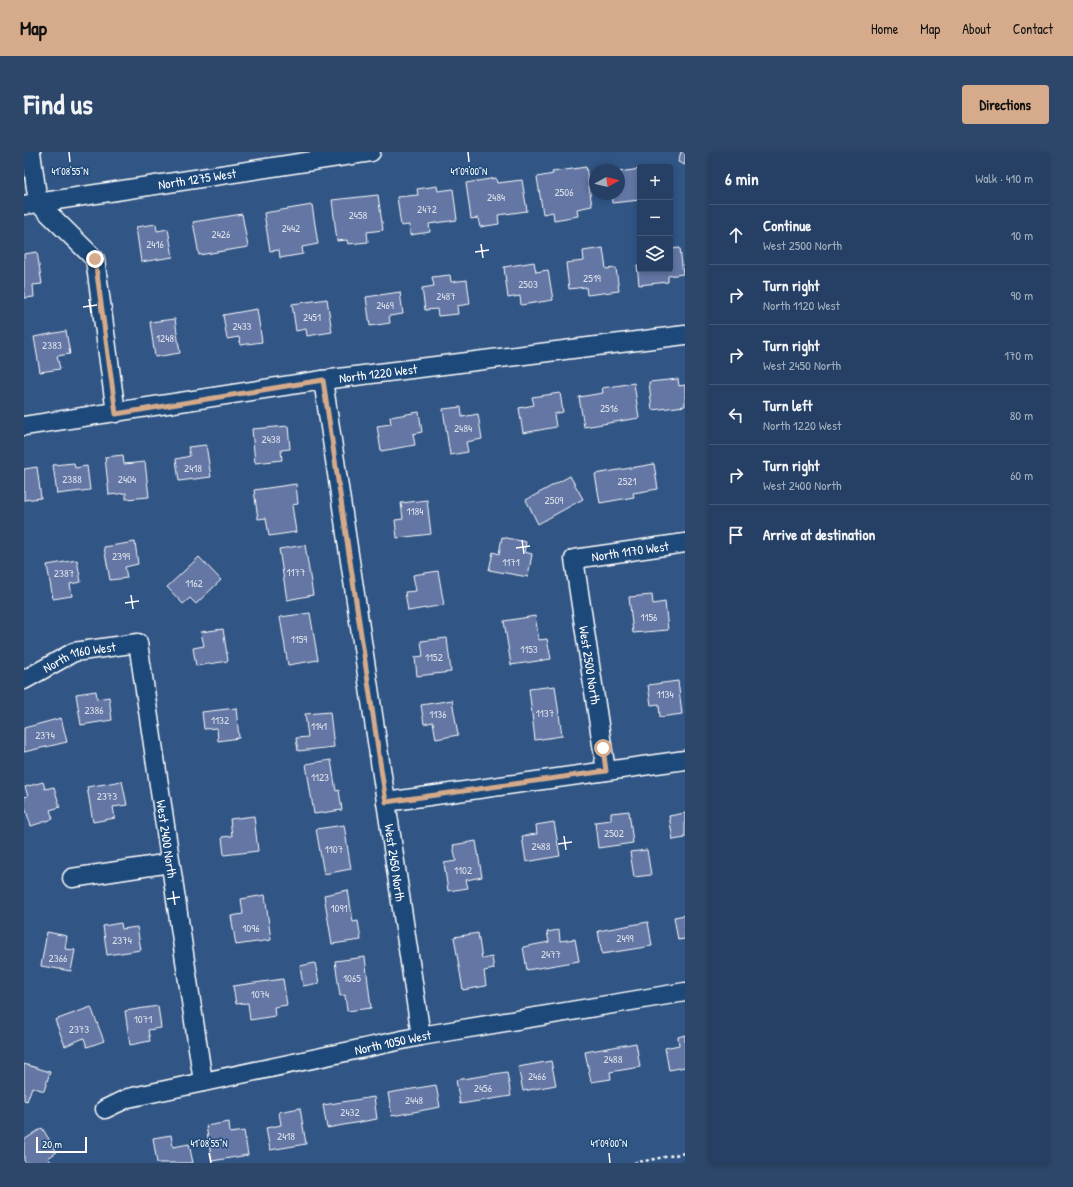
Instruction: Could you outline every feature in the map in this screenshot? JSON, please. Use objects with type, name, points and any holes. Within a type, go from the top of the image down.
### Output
[{"type":"street","points":[[31,152],[31,204],[95,259],[116,414]]},
{"type":"street","name":"North 1275 West","points":[[31,204],[371,152]]},
{"type":"street","name":"North 1220 West","points":[[24,426],[116,414],[323,380],[685,335]]},
{"type":"street","name":"West 2450 North","points":[[323,380],[421,1036]]},
{"type":"street","name":"North 1170 West","points":[[574,559],[685,543]]},
{"type":"street","name":"West 2500 North","points":[[574,559],[606,771]]},
{"type":"street","name":"North 1160 West","points":[[24,680],[74,652],[138,643]]},
{"type":"street","name":"West 2400 North","points":[[138,643],[203,1082]]},
{"type":"street","points":[[386,802],[685,760]]},
{"type":"street","points":[[72,878],[170,862]]},
{"type":"street","name":"North 1050 West","points":[[105,1109],[128,1098],[421,1036],[685,992]]},
{"type":"path","points":[[634,1163],[685,1153]]},
{"type":"building","points":[[681,152],[685,152],[685,165],[678,162]]},
{"type":"building","points":[[586,167],[589,186],[589,200],[591,200],[592,206],[577,209],[578,216],[554,220],[553,212],[543,214],[537,177],[553,174],[552,172]]},
{"type":"building","points":[[637,169],[637,200],[612,203],[612,200],[625,200],[625,171]]},
{"type":"building","points":[[496,178],[497,183],[522,180],[527,211],[498,215],[499,224],[480,227],[478,218],[471,219],[466,183]]},
{"type":"building","points":[[437,186],[438,191],[453,189],[457,220],[429,224],[430,232],[410,235],[409,225],[401,226],[397,197],[418,195],[417,189]]},
{"type":"building","points":[[378,195],[383,230],[367,232],[368,242],[348,244],[347,240],[337,241],[332,200]]},
{"type":"building","points":[[312,205],[318,244],[302,247],[303,254],[280,258],[279,250],[270,251],[264,213]]},
{"type":"building","points":[[242,214],[248,247],[199,255],[193,222]]},
{"type":"building","points":[[156,224],[157,231],[168,229],[173,257],[141,262],[136,227]]},
{"type":"building","points":[[603,248],[606,269],[616,268],[619,291],[587,295],[586,287],[569,289],[566,263],[584,261],[583,251]]},
{"type":"building","points":[[680,248],[683,274],[668,276],[668,282],[639,285],[638,272],[673,272],[673,249]]},
{"type":"building","points":[[37,252],[42,284],[33,285],[34,297],[24,298],[24,254]]},
{"type":"building","points":[[534,262],[536,272],[548,270],[553,300],[521,305],[520,296],[508,298],[504,267]]},
{"type":"building","points":[[450,275],[451,282],[467,280],[470,304],[457,306],[458,314],[438,316],[437,309],[425,310],[422,288],[434,286],[432,277]]},
{"type":"building","points":[[400,292],[403,314],[389,316],[390,323],[370,326],[366,297]]},
{"type":"building","points":[[327,299],[332,332],[307,336],[306,329],[296,331],[292,304]]},
{"type":"building","points":[[257,309],[262,342],[240,345],[239,337],[227,339],[223,315]]},
{"type":"building","points":[[175,319],[180,353],[155,357],[150,322]]},
{"type":"building","points":[[66,331],[70,354],[57,356],[60,369],[40,372],[34,337]]},
{"type":"building","points":[[678,379],[679,386],[685,385],[685,406],[652,410],[649,382]]},
{"type":"building","points":[[634,383],[639,418],[584,427],[579,397],[603,393],[602,388]]},
{"type":"building","points":[[560,393],[563,412],[554,414],[556,427],[523,433],[519,408],[534,405],[532,397]]},
{"type":"building","points":[[461,407],[462,417],[478,414],[482,439],[466,442],[468,452],[450,455],[443,409]]},
{"type":"building","points":[[419,412],[422,432],[413,434],[415,445],[381,451],[377,426],[391,424],[390,417]]},
{"type":"building","points":[[288,426],[290,449],[281,450],[282,460],[255,463],[252,429]]},
{"type":"building","points":[[206,445],[211,477],[179,481],[176,459],[190,456],[188,447]]},
{"type":"building","points":[[123,455],[124,464],[145,462],[149,497],[126,499],[126,493],[109,495],[105,457]]},
{"type":"building","points":[[74,463],[75,468],[87,466],[90,490],[57,494],[53,465]]},
{"type":"building","points":[[654,464],[658,489],[633,493],[634,497],[600,503],[595,474]]},
{"type":"building","points":[[37,467],[41,498],[24,500],[24,469]]},
{"type":"building","points":[[570,476],[583,499],[538,524],[526,500]]},
{"type":"building","points":[[296,484],[298,504],[292,505],[296,532],[269,536],[266,518],[258,519],[254,490]]},
{"type":"building","points":[[427,500],[431,534],[397,538],[395,520],[403,519],[401,503]]},
{"type":"building","points":[[502,537],[526,542],[524,552],[532,554],[528,577],[489,570],[493,552],[499,554]]},
{"type":"building","points":[[135,542],[138,564],[125,567],[127,578],[110,580],[104,547]]},
{"type":"building","points":[[305,545],[313,595],[287,600],[279,549]]},
{"type":"building","points":[[199,557],[221,580],[196,604],[190,598],[183,604],[167,587]]},
{"type":"building","points":[[77,560],[81,582],[70,584],[72,596],[53,599],[47,565]]},
{"type":"building","points":[[438,571],[444,605],[408,611],[405,592],[416,591],[413,575]]},
{"type":"building","points":[[652,595],[653,604],[665,602],[668,630],[633,633],[629,597]]},
{"type":"building","points":[[310,613],[318,660],[288,665],[280,617]]},
{"type":"building","points":[[535,616],[539,640],[547,639],[551,659],[511,665],[504,621]]},
{"type":"building","points":[[223,629],[228,661],[196,666],[193,648],[204,646],[201,632]]},
{"type":"building","points":[[447,638],[451,672],[417,676],[415,657],[423,656],[421,641]]},
{"type":"building","points":[[678,681],[682,714],[660,717],[659,704],[651,705],[648,685]]},
{"type":"building","points":[[555,686],[562,736],[535,740],[529,689]]},
{"type":"building","points":[[96,691],[97,699],[109,697],[112,720],[81,725],[76,694]]},
{"type":"building","points":[[452,700],[458,735],[436,739],[433,722],[424,724],[421,705]]},
{"type":"building","points":[[236,708],[239,738],[218,741],[217,728],[204,729],[202,712]]},
{"type":"building","points":[[330,712],[334,747],[298,751],[296,738],[308,737],[305,714]]},
{"type":"building","points":[[61,718],[67,742],[24,752],[24,728]]},
{"type":"building","points":[[331,760],[336,791],[339,790],[342,810],[314,814],[306,764]]},
{"type":"building","points":[[122,781],[127,805],[113,807],[115,818],[93,822],[87,787]]},
{"type":"building","points":[[43,782],[45,789],[54,787],[60,807],[50,810],[53,819],[31,826],[24,804],[24,797],[28,796],[25,787]]},
{"type":"building","points":[[629,811],[633,843],[598,848],[595,822],[611,820],[611,813]]},
{"type":"building","points":[[685,813],[685,838],[673,840],[669,816]]},
{"type":"building","points":[[254,816],[258,851],[224,855],[222,837],[232,836],[230,819]]},
{"type":"building","points":[[554,822],[560,856],[526,862],[522,836],[537,834],[536,825]]},
{"type":"building","points":[[344,825],[351,869],[324,874],[316,829]]},
{"type":"building","points":[[476,841],[482,877],[466,880],[468,888],[448,891],[444,863],[456,861],[453,845]]},
{"type":"building","points":[[647,850],[651,875],[634,877],[630,852]]},
{"type":"building","points":[[348,890],[353,922],[358,921],[361,940],[332,944],[324,895]]},
{"type":"building","points":[[265,895],[271,940],[236,945],[231,916],[243,914],[241,899]]},
{"type":"building","points":[[685,915],[685,939],[678,940],[674,917]]},
{"type":"building","points":[[648,922],[652,946],[602,954],[598,931]]},
{"type":"building","points":[[121,923],[122,929],[137,927],[141,950],[107,955],[103,926]]},
{"type":"building","points":[[559,930],[560,941],[575,939],[579,961],[527,970],[523,947],[549,942],[547,932]]},
{"type":"building","points":[[47,932],[67,936],[65,949],[75,950],[71,971],[41,966]]},
{"type":"building","points":[[478,933],[482,959],[492,957],[494,969],[484,971],[486,986],[463,990],[454,937]]},
{"type":"building","points":[[365,957],[371,1008],[347,1011],[345,995],[340,996],[335,961]]},
{"type":"building","points":[[315,963],[319,983],[303,986],[300,966]]},
{"type":"building","points":[[283,979],[287,1005],[274,1007],[275,1016],[250,1020],[248,1003],[236,1004],[233,986]]},
{"type":"building","points":[[158,1006],[161,1028],[148,1030],[150,1041],[130,1045],[125,1011]]},
{"type":"building","points":[[91,1007],[104,1041],[87,1047],[84,1038],[65,1046],[55,1020]]},
{"type":"building","points":[[685,1035],[685,1067],[669,1070],[665,1048],[679,1045],[678,1037]]},
{"type":"building","points":[[636,1043],[640,1067],[610,1072],[611,1079],[591,1082],[585,1052]]},
{"type":"building","points":[[551,1061],[556,1085],[523,1091],[518,1067]]},
{"type":"building","points":[[24,1064],[50,1072],[44,1091],[32,1087],[27,1101],[24,1100]]},
{"type":"building","points":[[507,1072],[511,1096],[460,1104],[456,1080]]},
{"type":"building","points":[[436,1085],[440,1107],[392,1116],[388,1093]]},
{"type":"building","points":[[374,1097],[377,1119],[327,1128],[323,1105]]},
{"type":"building","points":[[300,1108],[306,1144],[270,1150],[266,1128],[281,1125],[279,1112]]},
{"type":"building","points":[[229,1122],[230,1133],[244,1131],[248,1155],[212,1161],[206,1126]]},
{"type":"building","points":[[42,1128],[57,1152],[48,1158],[52,1163],[24,1163],[24,1140]]},
{"type":"building","points":[[171,1135],[173,1147],[189,1144],[193,1163],[157,1163],[153,1138]]},
{"type":"route","points":[[95,259],[116,414],[323,380],[386,802],[606,771],[603,748]]}]
